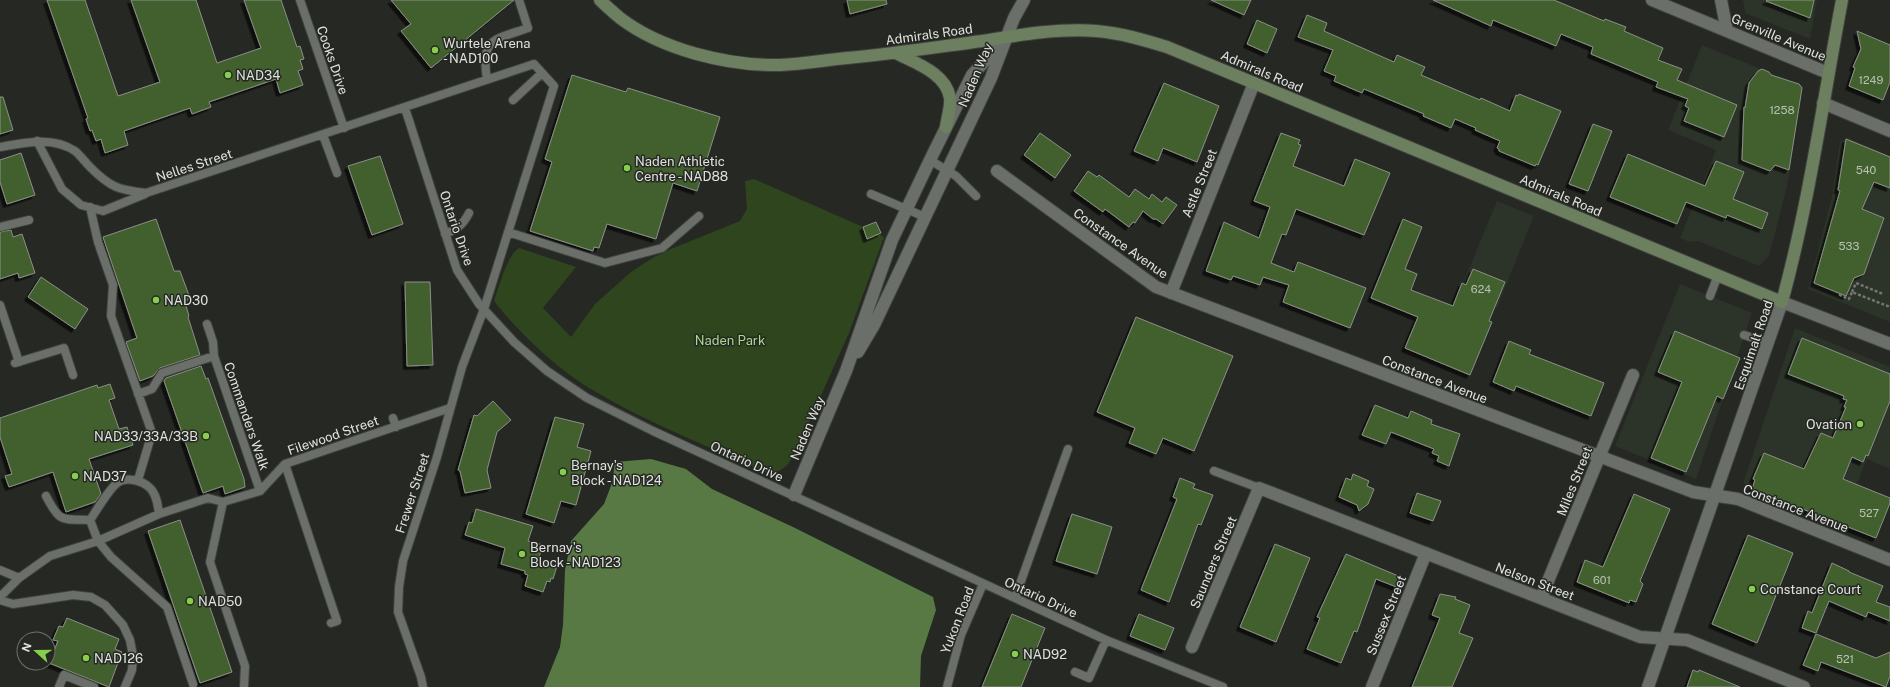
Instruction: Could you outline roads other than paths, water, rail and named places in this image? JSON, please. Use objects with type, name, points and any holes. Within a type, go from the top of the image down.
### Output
[{"type":"main road","name":"Admirals Road","points":[[600,0],[621,18],[646,33],[674,46],[708,57],[748,63],[780,64],[896,53],[1007,37],[1060,32],[1095,31],[1127,35],[1167,47],[1782,302]]},
{"type":"main road","name":"Esquimalt Road","points":[[1782,302],[1811,182],[1828,73],[1842,0]]},
{"type":"main road","points":[[896,53],[933,73],[946,87],[950,99],[946,127]]},
{"type":"street","points":[[1007,37],[1014,18],[1024,0]]},
{"type":"street","name":"Grenville Avenue","points":[[1652,0],[1828,73]]},
{"type":"street","points":[[1721,0],[1727,30]]},
{"type":"street","name":"Naden Way","points":[[794,495],[846,372],[892,240],[972,75],[1007,37]]},
{"type":"street","name":"Naden Way","points":[[846,372],[874,325],[926,217],[990,78],[1007,37]]},
{"type":"street","name":"Astle Street","points":[[1171,293],[1254,83]]},
{"type":"street","points":[[1823,103],[1890,131]]},
{"type":"street","name":"Constance Avenue","points":[[997,171],[1156,288],[1693,492],[1738,499],[1890,560]]},
{"type":"street","name":"Esquimalt Road","points":[[1648,687],[1663,638],[1715,496],[1782,302]]},
{"type":"street","name":"Admirals Road","points":[[1782,302],[1890,344]]},
{"type":"street","name":"Miles Street","points":[[1541,598],[1633,375]]},
{"type":"street","name":"Nelson Street","points":[[1258,488],[1640,637],[1687,640],[1804,687]]},
{"type":"street","name":"Saunders Street","points":[[1192,647],[1258,488]]},
{"type":"street","name":"Sussex Street","points":[[1372,687],[1426,553]]},
{"type":"lane","name":"Cooks Drive","points":[[300,0],[344,128]]},
{"type":"lane","points":[[487,79],[484,61],[487,50],[494,40],[528,28],[519,0]]},
{"type":"lane","name":"Nelles Street","points":[[0,147],[37,141],[63,146],[75,151],[113,187],[146,193],[534,64],[542,73]]},
{"type":"lane","points":[[513,100],[542,73]]},
{"type":"lane","name":"Frewer Street","points":[[423,687],[398,612],[399,587],[403,561],[437,457],[462,367],[484,309],[554,86],[542,73]]},
{"type":"lane","name":"Ontario Drive","points":[[405,108],[457,270],[484,309],[514,342],[547,371],[587,398],[653,431],[1106,640],[1224,687]]},
{"type":"lane","points":[[323,135],[337,173]]},
{"type":"lane","points":[[37,141],[62,189],[81,205],[103,211],[146,193]]},
{"type":"lane","points":[[930,160],[956,176],[976,196]]},
{"type":"lane","points":[[871,194],[926,217]]},
{"type":"lane","points":[[90,207],[98,242],[113,285],[111,316],[152,433],[138,480]]},
{"type":"lane","points":[[445,234],[457,229],[464,223],[470,213]]},
{"type":"lane","points":[[598,270],[605,263],[662,248],[699,216]]},
{"type":"lane","points":[[0,227],[30,220]]},
{"type":"lane","points":[[508,232],[605,263]]},
{"type":"lane","points":[[1710,296],[1718,275]]},
{"type":"lane","points":[[0,307],[17,362],[64,348],[73,375]]},
{"type":"lane","name":"Commanders Walk","points":[[207,324],[214,352],[260,491]]},
{"type":"lane","points":[[1744,335],[1768,343]]},
{"type":"lane","points":[[138,394],[152,389],[162,374],[214,352]]},
{"type":"lane","name":"Filewood Street","points":[[260,491],[285,464],[450,408]]},
{"type":"lane","points":[[393,418],[396,427]]},
{"type":"lane","points":[[351,433],[354,441]]},
{"type":"lane","points":[[309,447],[312,455]]},
{"type":"lane","points":[[1015,598],[1068,449]]},
{"type":"lane","points":[[285,464],[299,518],[326,600],[337,621],[331,623]]},
{"type":"lane","points":[[1214,470],[1258,488]]},
{"type":"lane","points":[[90,520],[116,484],[124,480],[138,480],[150,488],[158,502],[159,514]]},
{"type":"lane","points":[[125,687],[132,670],[133,656],[130,640],[123,625],[105,605],[91,597],[73,595],[13,604],[0,598],[19,578],[50,556],[98,541],[159,514],[208,498],[223,502],[260,491]]},
{"type":"lane","points":[[46,496],[56,514],[60,517],[64,519],[90,520]]},
{"type":"lane","points":[[223,502],[216,543],[210,562],[216,568],[244,650],[244,687]]},
{"type":"lane","points":[[90,520],[98,541],[111,557],[167,607],[193,684]]},
{"type":"lane","points":[[0,570],[19,578]]},
{"type":"lane","name":"Yukon Road","points":[[947,687],[961,635],[983,584]]},
{"type":"lane","points":[[1075,672],[1089,678],[1106,640]]},
{"type":"lane","points":[[59,687],[64,675],[94,687]]},
{"type":"place","name":"Wurtele Arena - NAD100","points":[[435,50]]},
{"type":"place","name":"NAD34","points":[[228,75]]},
{"type":"place","name":"Naden Athletic Centre - NAD88","points":[[627,168]]},
{"type":"place","name":"NAD30","points":[[156,300]]},
{"type":"place","name":"Ovation","points":[[1860,424]]},
{"type":"place","name":"NAD33/33A/33B","points":[[206,436]]},
{"type":"place","name":"Bernay's Block - NAD124","points":[[563,472]]},
{"type":"place","name":"NAD37","points":[[75,476]]},
{"type":"place","name":"Bernay's Block - NAD123","points":[[522,554]]},
{"type":"place","name":"Constance Court","points":[[1752,589]]},
{"type":"place","name":"NAD50","points":[[190,601]]},
{"type":"place","name":"NAD92","points":[[1015,654]]},
{"type":"place","name":"NAD126","points":[[86,658]]},
{"type":"park label","name":"Naden Park","points":[[730,340]]}]
